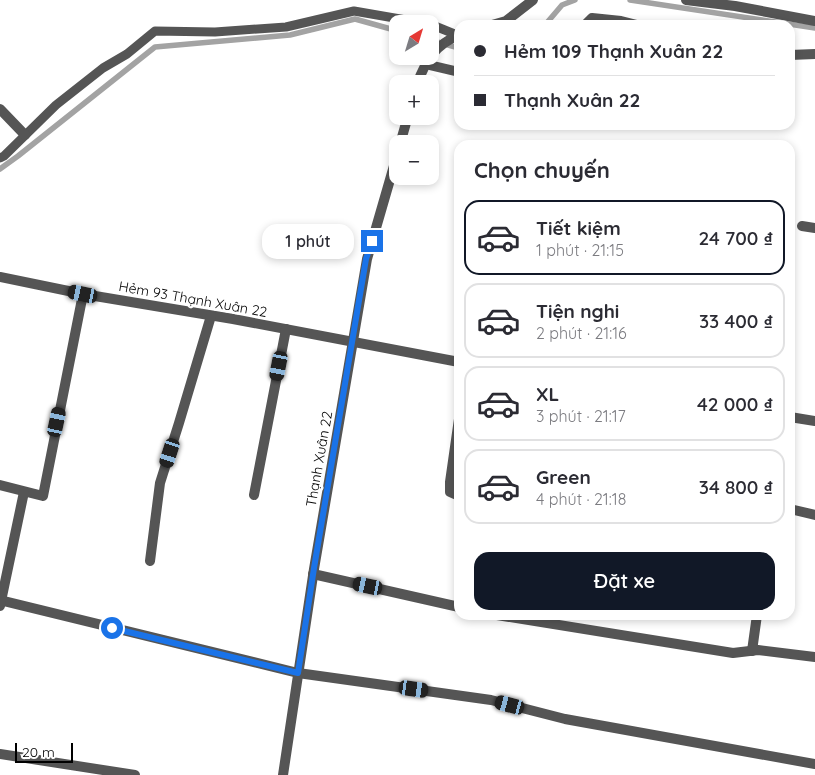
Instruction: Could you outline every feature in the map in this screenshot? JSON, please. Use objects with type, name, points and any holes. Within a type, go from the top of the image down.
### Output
[{"type":"street","points":[[507,20],[533,0]]},
{"type":"street","points":[[686,0],[735,6],[815,21]]},
{"type":"street","points":[[590,20],[592,18],[611,20]]},
{"type":"street","points":[[439,46],[454,37]]},
{"type":"street","points":[[795,55],[815,54]]},
{"type":"street","points":[[429,65],[454,71]]},
{"type":"street","points":[[0,110],[25,135]]},
{"type":"street","name":"Thạnh Xuân 22","points":[[285,775],[313,574],[366,259],[389,182]]},
{"type":"street","points":[[802,226],[815,228]]},
{"type":"street","name":"Hẻm 93 Thạnh Xuân 22","points":[[0,277],[83,294],[286,329],[454,361]]},
{"type":"street","points":[[0,485],[43,496],[83,294]]},
{"type":"street","points":[[150,561],[160,483],[211,316]]},
{"type":"street","points":[[254,495],[286,329]]},
{"type":"street","points":[[795,418],[815,421]]},
{"type":"street","points":[[454,454],[450,482],[450,492],[454,494]]},
{"type":"street","points":[[24,492],[0,602],[298,673],[491,700],[565,719],[815,764]]},
{"type":"street","points":[[795,510],[815,515]]},
{"type":"street","points":[[313,574],[454,605]]},
{"type":"street","points":[[527,620],[732,654],[758,650],[815,657]]},
{"type":"street","points":[[752,651],[756,620]]},
{"type":"street","points":[[0,754],[136,775]]},
{"type":"lane","points":[[0,158],[56,105],[103,68],[127,54],[155,31],[215,32],[286,28],[354,11],[389,17]]},
{"type":"lane","points":[[439,28],[454,33]]},
{"type":"waterway","points":[[549,20],[562,5],[575,0]]},
{"type":"waterway","points":[[630,0],[762,20]]},
{"type":"waterway","points":[[0,169],[155,47],[290,35],[355,19],[389,28]]},
{"type":"waterway","points":[[795,25],[815,28]]},
{"type":"waterway","points":[[439,42],[454,47]]},
{"type":"route","points":[[112,628],[298,673],[366,259],[372,241]]}]
